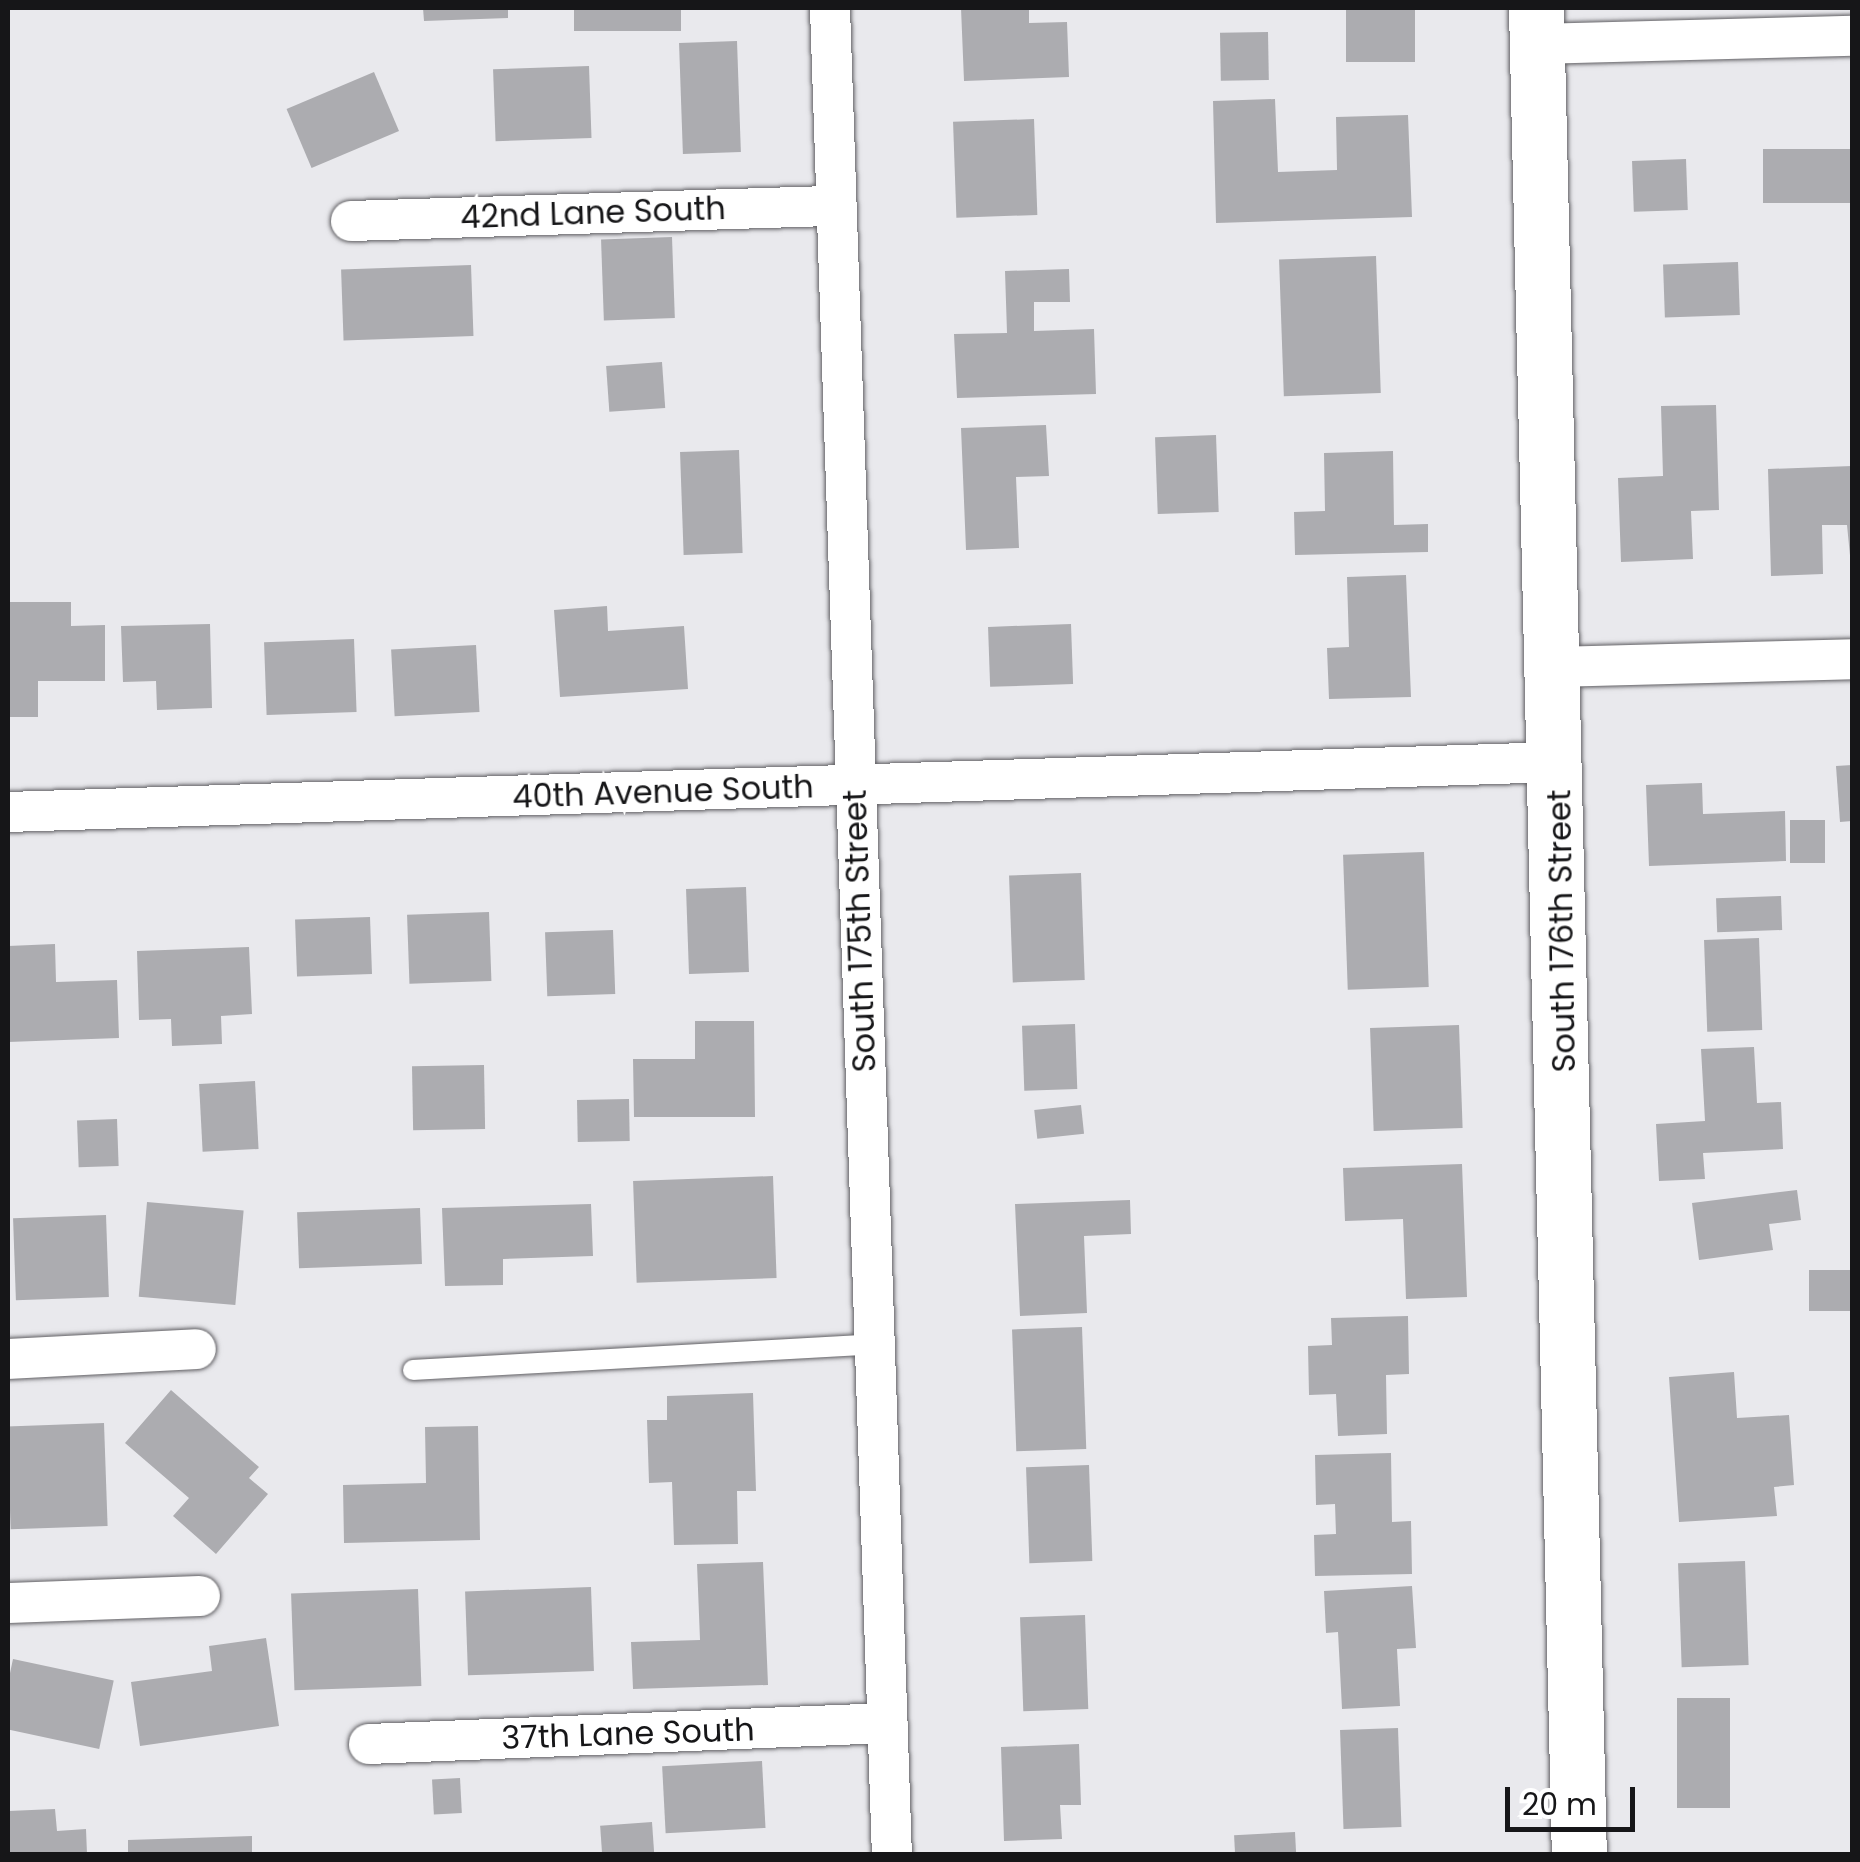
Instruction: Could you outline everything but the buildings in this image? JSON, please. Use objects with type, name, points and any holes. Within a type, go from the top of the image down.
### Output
[{"type":"street","name":"South 175th Street","points":[[830,8],[892,1854]]},
{"type":"street","points":[[1536,26],[1852,36]]},
{"type":"street","name":"South 176th Street","points":[[1536,26],[1559,762],[1579,1854]]},
{"type":"street","name":"42nd Lane South","points":[[351,221],[836,206]]},
{"type":"street","points":[[1554,666],[1852,659]]},
{"type":"street","name":"40th Avenue South","points":[[8,812],[1559,762]]},
{"type":"street","points":[[8,1358],[196,1350]]},
{"type":"street","points":[[8,1603],[200,1596]]},
{"type":"street","name":"37th Lane South","points":[[368,1744],[888,1724]]},
{"type":"lane","points":[[413,1370],[874,1344]]}]
